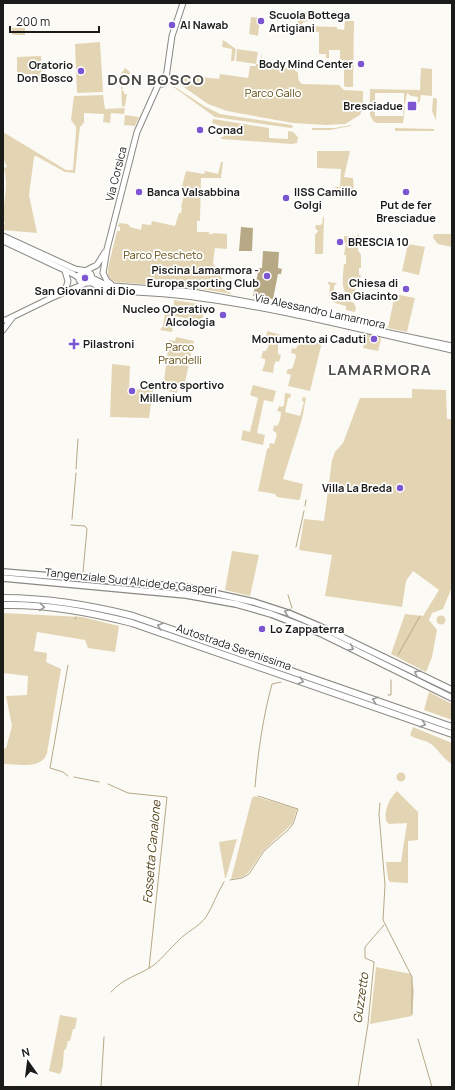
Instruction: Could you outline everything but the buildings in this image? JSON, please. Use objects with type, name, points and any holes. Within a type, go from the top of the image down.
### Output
[{"type":"highway","name":"Tangenziale Sud Alcide de Gasperi","points":[[4,572],[186,588],[254,602],[288,613],[321,627],[452,690]]},
{"type":"highway","name":"Tangenziale Sud Alcide de Gasperi","points":[[3,578],[186,595],[236,604],[272,614],[314,630],[452,698]]},
{"type":"highway","name":"Autostrada Serenissima","points":[[3,598],[59,601],[132,616],[452,727]]},
{"type":"highway","name":"Autostrada Serenissima","points":[[3,605],[59,608],[132,623],[452,734]]},
{"type":"main road","name":"Via Corsica","points":[[89,280],[106,257],[137,132],[150,101],[161,83],[166,82],[164,77],[172,36],[183,3]]},
{"type":"main road","points":[[3,236],[75,269],[89,272],[89,280]]},
{"type":"main road","points":[[3,241],[79,279],[89,280]]},
{"type":"main road","name":"Via Corsica","points":[[84,271],[97,265],[107,249]]},
{"type":"main road","points":[[106,257],[104,276],[107,281],[114,286]]},
{"type":"main road","points":[[65,271],[68,281],[66,288]]},
{"type":"main road","points":[[51,298],[79,279],[81,273],[84,271]]},
{"type":"main road","points":[[4,324],[14,316],[89,280]]},
{"type":"main road","name":"Via Alessandro Lamarmora","points":[[89,280],[114,286],[193,292],[259,304],[452,346]]},
{"type":"main road","name":"Via Alessandro Lamarmora","points":[[89,280],[104,289],[112,291],[182,295],[253,307],[452,350]]},
{"type":"green space","points":[[299,12],[313,12],[313,17],[316,18],[303,22],[300,31],[297,30]]},
{"type":"green space","points":[[251,17],[260,18],[258,36],[249,34]]},
{"type":"green space","points":[[345,21],[354,21],[353,87],[344,86],[344,63],[340,62],[340,50],[329,50],[329,58],[326,58],[326,54],[319,54],[319,32],[304,32],[305,26],[337,27],[337,29],[344,30]]},
{"type":"green space","points":[[12,28],[25,28],[25,35],[12,35]]},
{"type":"green space","points":[[223,40],[236,49],[234,61],[231,61],[232,49],[222,47]]},
{"type":"green space","points":[[100,42],[103,92],[77,93],[75,44]]},
{"type":"green space","points":[[237,49],[258,52],[256,64],[236,61]]},
{"type":"green space","name":"Parco Gallo","points":[[262,50],[262,64],[293,69],[294,64],[298,65],[298,70],[295,69],[295,71],[298,72],[299,80],[302,84],[339,85],[344,90],[363,91],[363,107],[360,115],[345,124],[326,125],[293,123],[227,111],[208,104],[178,83],[185,75],[219,79],[220,74],[248,78],[250,66],[256,66],[256,64],[261,64]]},
{"type":"green space","points":[[41,56],[42,83],[37,83],[37,74],[17,74],[17,57]]},
{"type":"green space","points":[[72,61],[72,69],[61,70],[60,62]]},
{"type":"green space","points":[[125,68],[130,72],[129,78],[119,80],[120,75]]},
{"type":"green space","points":[[421,68],[432,69],[432,96],[421,95],[420,101],[417,105],[418,97],[411,96],[407,93],[404,104],[404,93],[375,93],[375,116],[403,116],[405,106],[403,123],[377,123],[373,121],[370,115],[370,89],[420,90]]},
{"type":"green space","points":[[25,76],[36,76],[36,82],[26,83]]},
{"type":"green space","points":[[121,83],[126,83],[125,86],[123,86],[122,91],[124,91],[124,94],[127,94],[125,106],[122,107]]},
{"type":"green space","points":[[172,85],[204,106],[220,114],[292,125],[293,127],[291,128],[215,117]]},
{"type":"green space","points":[[103,95],[105,109],[125,108],[124,114],[111,113],[110,123],[103,122],[104,114],[84,113],[84,123],[80,126],[75,173],[65,172],[36,156],[34,157],[29,195],[37,233],[3,230],[5,222],[3,221],[3,214],[6,189],[4,168],[7,167],[3,158],[3,132],[66,170],[73,170],[76,127],[71,120],[74,96]]},
{"type":"green space","points":[[433,98],[436,98],[437,101],[436,120],[432,111]]},
{"type":"green space","points":[[125,115],[139,117],[135,126],[124,125]]},
{"type":"green space","points":[[213,119],[269,128],[269,138],[288,139],[288,131],[293,132],[298,137],[297,143],[292,144],[221,139],[225,130],[223,130],[223,127],[212,123]]},
{"type":"green space","points":[[351,125],[330,130],[312,130],[312,128],[335,128]]},
{"type":"green space","points":[[395,128],[434,129],[434,131],[395,131]]},
{"type":"green space","points":[[317,151],[350,151],[344,177],[353,178],[354,192],[335,191],[335,187],[340,187],[341,169],[317,168]]},
{"type":"green space","name":"Parco Pescheto","points":[[221,162],[223,162],[221,178],[201,178],[200,221],[197,221],[197,232],[227,234],[227,249],[215,248],[213,263],[231,294],[202,289],[116,282],[110,279],[108,275],[108,268],[117,231],[120,231],[120,227],[118,227],[119,223],[128,224],[130,227],[141,230],[142,224],[151,225],[152,221],[175,226],[182,208],[185,191],[181,190],[186,171],[204,174],[205,171],[218,174]]},
{"type":"green space","points":[[323,217],[323,254],[315,254],[315,235],[318,231],[315,228],[316,225],[322,224]]},
{"type":"green space","points":[[358,234],[358,250],[361,255],[361,268],[359,268],[359,275],[361,275],[360,278],[358,278],[353,299],[346,293],[343,284],[344,264],[346,264],[346,255],[344,255],[346,243],[344,243],[344,236],[357,236]]},
{"type":"green space","points":[[434,234],[452,234],[452,247],[438,244],[433,238]]},
{"type":"green space","points":[[408,244],[425,247],[419,275],[402,271]]},
{"type":"green space","points":[[328,282],[337,283],[334,286],[334,290],[341,292],[346,299],[354,303],[356,308],[355,312],[346,310],[346,306],[335,303],[329,296],[330,285]]},
{"type":"green space","points":[[395,294],[415,298],[407,332],[388,328]]},
{"type":"green space","points":[[174,300],[205,305],[202,321],[174,316],[172,332],[160,330],[163,326],[165,313],[174,314]]},
{"type":"green space","points":[[267,331],[285,336],[284,343],[280,342],[278,345],[278,354],[281,355],[279,362],[276,361],[274,365],[273,373],[262,371],[265,359],[261,358],[263,351],[266,351],[268,348],[269,339],[266,338]]},
{"type":"green space","points":[[366,333],[379,335],[381,339],[378,351],[363,348]]},
{"type":"green space","name":"Parco Prandelli","points":[[176,337],[194,341],[185,382],[179,386],[177,393],[163,390],[169,340],[175,341]]},
{"type":"green space","points":[[298,337],[322,342],[310,391],[288,386],[291,375],[286,373],[288,369],[293,367],[296,356],[295,354],[291,353],[292,348],[296,349],[298,346]]},
{"type":"green space","name":"Centro sportivo Millenium","points":[[112,364],[130,366],[129,389],[153,390],[149,418],[110,417]]},
{"type":"green space","points":[[253,385],[276,391],[273,402],[264,400],[257,433],[265,435],[263,445],[241,440],[243,430],[250,432],[258,398],[250,395]]},
{"type":"green space","points":[[412,389],[446,390],[447,419],[452,419],[452,587],[443,609],[432,613],[429,620],[437,630],[432,657],[426,672],[391,654],[405,614],[423,616],[439,590],[413,571],[406,581],[402,607],[325,596],[332,555],[299,550],[304,519],[324,521],[332,460],[335,452],[343,443],[360,398],[412,398]]},
{"type":"green space","points":[[285,393],[291,394],[290,398],[288,398],[285,412],[300,416],[304,402],[302,401],[303,397],[306,398],[302,419],[283,479],[303,484],[300,499],[298,500],[277,497],[275,494],[258,491],[267,449],[269,448],[270,443],[274,444],[277,435],[276,432],[273,431],[274,425],[277,426],[280,421],[281,412],[277,411],[279,406],[282,407],[284,405]]},
{"type":"green space","points":[[232,551],[259,555],[250,596],[225,590]]},
{"type":"green space","points":[[3,613],[82,617],[119,626],[115,652],[88,648],[85,640],[37,632],[34,651],[47,653],[46,662],[61,669],[47,753],[40,762],[35,764],[3,764],[3,749],[6,748],[12,726],[6,696],[27,695],[28,676],[3,673]]},
{"type":"green space","points":[[441,615],[446,620],[441,625],[436,620]]},
{"type":"green space","points":[[429,692],[452,704],[452,720],[424,710]]},
{"type":"green space","points":[[413,727],[452,743],[452,764],[446,760],[431,744],[410,735]]},
{"type":"green space","points":[[401,772],[406,777],[401,782],[396,777]]},
{"type":"green space","points":[[397,791],[418,812],[418,840],[408,841],[408,883],[390,882],[388,879],[386,862],[401,862],[407,823],[389,824],[386,821],[388,805]]},
{"type":"green space","points":[[254,796],[297,809],[292,824],[263,851],[248,873],[242,877],[231,879],[252,798]]},
{"type":"green space","points":[[237,839],[226,878],[225,878],[219,842]]},
{"type":"green space","points":[[376,967],[411,974],[414,991],[412,1016],[370,1024]]},
{"type":"green space","points":[[60,1015],[77,1018],[75,1029],[73,1029],[70,1041],[68,1041],[66,1049],[64,1050],[63,1066],[60,1074],[49,1071]]},
{"type":"shaded area","name":"Piscina Lamarmora - Europa sporting Club","points":[[241,227],[253,228],[252,251],[239,251]]},
{"type":"shaded area","name":"Piscina Lamarmora - Europa sporting Club","points":[[263,251],[279,252],[278,268],[282,269],[281,274],[278,274],[273,299],[253,296],[259,268],[262,268]]},
{"type":"waterway","name":"Fossetta Canalone","points":[[76,469],[78,439]]},
{"type":"waterway","name":"Fossetta Canalone","points":[[72,519],[76,473]]},
{"type":"waterway","points":[[305,506],[306,500]]},
{"type":"waterway","points":[[296,547],[304,511]]},
{"type":"waterway","name":"Fossetta Canalone","points":[[71,525],[85,526],[87,529],[83,572]]},
{"type":"waterway","points":[[288,595],[292,608]]},
{"type":"waterway","name":"Guzzetto","points":[[398,655],[420,616]]},
{"type":"waterway","name":"Fossetta Canalone","points":[[68,665],[50,768],[63,772],[68,776]]},
{"type":"waterway","name":"Guzzetto","points":[[388,695],[391,695],[391,680]]},
{"type":"waterway","points":[[255,787],[261,735],[269,696],[272,684],[281,682]]},
{"type":"waterway","name":"Fossetta Canalone","points":[[74,777],[99,782]]},
{"type":"waterway","name":"Fossetta Canalone","points":[[108,784],[128,793],[167,797],[149,968]]},
{"type":"waterway","points":[[230,880],[242,878],[249,874],[264,851],[293,824],[298,809],[258,796]]},
{"type":"waterway","name":"Guzzetto","points":[[380,803],[379,814],[385,885],[383,920],[412,977],[412,1014]]},
{"type":"waterway","points":[[111,992],[121,983],[154,965],[181,938],[203,921],[224,882]]},
{"type":"waterway","name":"Guzzetto","points":[[358,1087],[368,1024],[374,962],[365,958],[365,947],[384,925]]},
{"type":"waterway","points":[[101,1087],[104,1037]]},
{"type":"waterway","name":"Guzzetto","points":[[418,1039],[432,1087]]},
{"type":"place","name":"Scuola Bottega Artigiani","points":[[261,21]]},
{"type":"place","name":"Al Nawab","points":[[172,25]]},
{"type":"place","name":"Body Mind Center","points":[[361,64]]},
{"type":"place","name":"Oratorio Don Bosco","points":[[81,71]]},
{"type":"place","name":"Bresciadue","points":[[412,106]]},
{"type":"place","name":"Conad","points":[[200,130]]},
{"type":"place","name":"Banca Valsabbina","points":[[139,192]]},
{"type":"place","name":"Put de fer Bresciadue","points":[[406,192]]},
{"type":"place","name":"IISS Camillo Golgi","points":[[286,198]]},
{"type":"place","name":"BRESCIA 10","points":[[340,242]]},
{"type":"place","name":"Piscina Lamarmora - Europa sporting Club","points":[[267,276]]},
{"type":"place","name":"San Giovanni di Dio","points":[[85,278]]},
{"type":"place","name":"Chiesa di San Giacinto","points":[[406,289]]},
{"type":"place","name":"Nucleo Operativo Alcologia","points":[[223,315]]},
{"type":"place","name":"Monumento ai Caduti","points":[[374,339]]},
{"type":"place","name":"Pilastroni","points":[[74,344]]},
{"type":"place","name":"Centro sportivo Millenium","points":[[132,391]]},
{"type":"place","name":"Villa La Breda","points":[[400,488]]},
{"type":"place","name":"Lo Zappaterra","points":[[262,629]]},
{"type":"district","name":"DON BOSCO","points":[[156,80]]},
{"type":"district","name":"LAMARMORA","points":[[380,370]]}]
